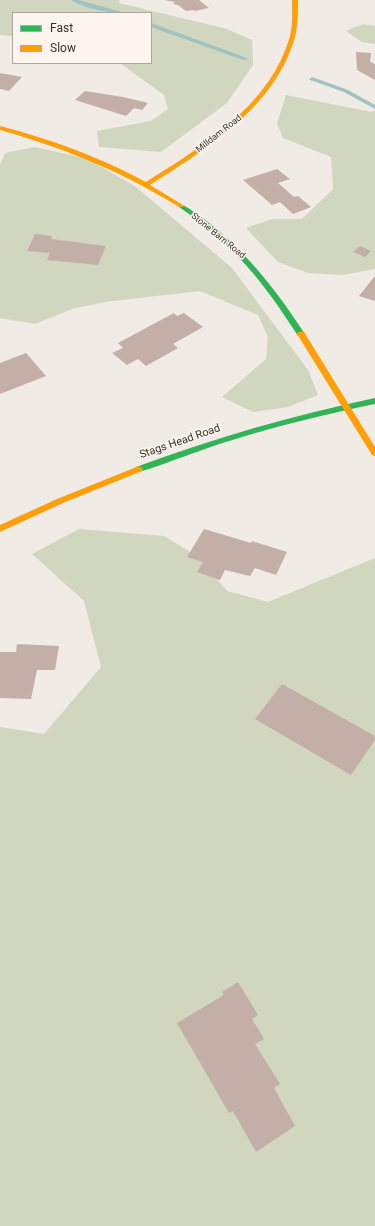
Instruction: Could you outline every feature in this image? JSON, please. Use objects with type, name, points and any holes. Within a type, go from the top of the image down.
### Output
[{"type":"street","name":"Milldam Road","points":[[147,184],[204,147],[221,134],[243,116],[267,87],[283,60],[292,36],[295,0]]},
{"type":"street","name":"Stone Barn Road","points":[[0,128],[67,148],[147,184],[225,239],[264,278],[292,319],[375,453]]},
{"type":"street","name":"Stags Head Road","points":[[0,528],[86,490],[185,452],[275,424],[346,406],[375,401]]},
{"type":"green space","points":[[0,0],[120,0],[119,3],[227,29],[252,40],[253,65],[227,103],[161,152],[99,147],[97,131],[151,121],[168,109],[164,95],[121,64],[152,64],[152,12],[12,12],[12,36],[0,35]]},
{"type":"green space","points":[[363,24],[375,26],[375,44],[362,42],[346,31]]},
{"type":"green space","points":[[286,95],[372,112],[375,110],[375,269],[342,275],[308,273],[278,262],[246,228],[272,219],[302,219],[333,189],[331,157],[283,138],[277,123]]},
{"type":"green space","points":[[35,147],[88,159],[136,187],[232,268],[308,370],[318,395],[288,407],[253,412],[222,397],[266,359],[268,337],[258,315],[200,291],[105,302],[72,309],[35,324],[0,318],[0,165],[5,153]]},
{"type":"green space","points":[[79,529],[164,536],[197,556],[227,591],[268,602],[375,558],[375,1226],[0,1226],[0,727],[44,734],[101,667],[84,601],[32,554]]},
{"type":"building","points":[[164,0],[199,0],[209,8],[186,11],[178,5],[173,4],[175,2]]},
{"type":"building","points":[[356,52],[371,53],[370,62],[375,64],[375,80],[357,70]]},
{"type":"building","points":[[0,73],[22,77],[9,91],[0,89]]},
{"type":"building","points":[[85,91],[123,97],[148,103],[142,110],[134,108],[126,116],[75,100]]},
{"type":"building","points":[[277,169],[290,179],[278,183],[294,197],[298,196],[311,207],[293,214],[280,202],[272,205],[243,180]]},
{"type":"building","points":[[35,234],[52,236],[51,239],[106,246],[98,265],[47,260],[50,253],[27,251]]},
{"type":"building","points":[[360,246],[371,251],[365,257],[353,252]]},
{"type":"building","points":[[374,277],[375,301],[359,296]]},
{"type":"building","points":[[174,313],[177,316],[184,313],[203,327],[173,344],[178,348],[146,366],[138,359],[127,365],[112,353],[123,348],[118,343]]},
{"type":"building","points":[[26,353],[46,376],[0,394],[0,363]]},
{"type":"building","points":[[204,529],[251,543],[252,541],[287,552],[276,575],[255,568],[250,576],[225,570],[220,580],[197,572],[203,562],[187,557]]},
{"type":"building","points":[[17,644],[59,646],[55,670],[37,670],[31,699],[0,698],[0,652],[16,652]]},
{"type":"building","points":[[282,684],[375,736],[375,740],[351,775],[255,719]]},
{"type":"building","points":[[238,982],[258,1015],[252,1019],[264,1039],[255,1044],[280,1084],[274,1088],[295,1126],[256,1152],[233,1111],[229,1113],[177,1023],[224,995],[222,992]]},
{"type":"waterway","points":[[74,0],[91,6],[118,12]]},
{"type":"waterway","points":[[152,25],[245,59]]},
{"type":"waterway","points":[[312,79],[346,91],[375,107]]},
{"type":"traffic: fast","points":[[181,206],[218,233],[248,262],[275,295],[301,334]]},
{"type":"traffic: fast","points":[[139,469],[197,448],[256,430],[315,414],[375,401]]},
{"type":"traffic: slow","points":[[147,184],[213,140],[253,105],[269,84],[282,62],[292,37],[295,0]]},
{"type":"traffic: slow","points":[[0,128],[71,150],[138,181],[181,206]]},
{"type":"traffic: slow","points":[[301,334],[375,453]]},
{"type":"traffic: slow","points":[[0,529],[60,501],[139,469]]}]
